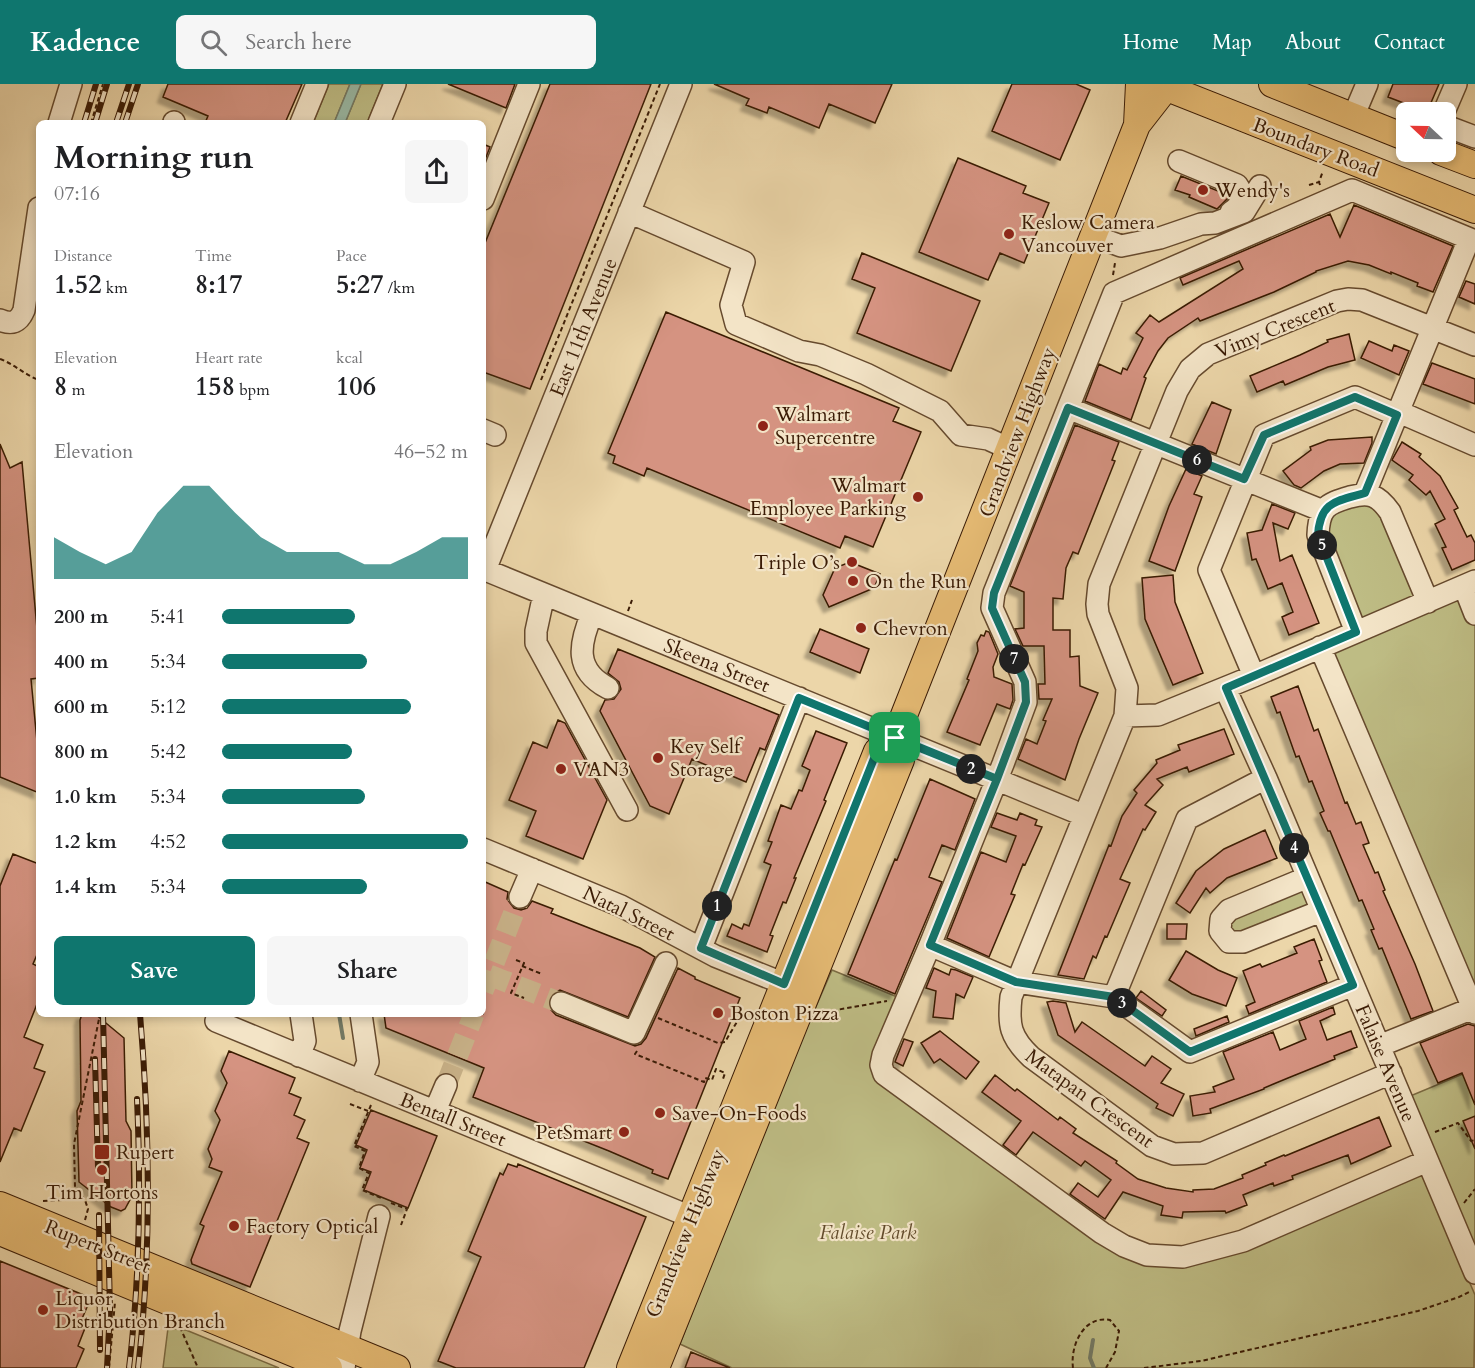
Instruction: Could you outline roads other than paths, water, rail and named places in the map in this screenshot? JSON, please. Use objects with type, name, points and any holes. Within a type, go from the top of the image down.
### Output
[{"type":"main road","name":"Grandview Highway","points":[[1137,125],[1139,84]]},
{"type":"main road","name":"Boundary Road","points":[[1272,84],[1396,134]]},
{"type":"main road","name":"Grandview Highway","points":[[656,1368],[795,988],[877,751],[895,738],[1137,125],[1164,85]]},
{"type":"main road","name":"Boundary Road","points":[[1164,85],[1475,210]]},
{"type":"main road","points":[[1456,158],[1475,165]]},
{"type":"main road","name":"Grandview Highway","points":[[630,1368],[691,1217],[795,988]]},
{"type":"main road","name":"Rupert Street","points":[[0,1205],[346,1358],[397,1368]]},
{"type":"main road","name":"Rupert Street","points":[[0,1232],[329,1368]]},
{"type":"street","points":[[60,120],[71,84]]},
{"type":"street","points":[[302,120],[317,84]]},
{"type":"street","points":[[380,120],[395,84]]},
{"type":"street","points":[[486,192],[529,84]]},
{"type":"street","name":"East 11th Avenue","points":[[486,565],[681,84]]},
{"type":"street","points":[[1353,117],[1367,84]]},
{"type":"street","points":[[1449,102],[1456,84]]},
{"type":"street","points":[[1467,84],[1475,87]]},
{"type":"street","points":[[1456,117],[1475,124]]},
{"type":"street","points":[[1456,130],[1475,137]]},
{"type":"street","points":[[1179,161],[1237,185],[1241,191],[1242,201],[1236,209],[1230,213],[1208,217],[1201,224]]},
{"type":"street","points":[[1094,236],[1121,246],[1160,238],[1201,224],[1215,223],[1244,212],[1260,186]]},
{"type":"street","points":[[1365,493],[1431,327],[1472,240],[1352,190],[1114,293],[994,593],[992,608],[1025,682],[1026,702],[930,945],[883,1055],[881,1065],[884,1074],[1102,1233],[1124,1246],[1147,1255],[1184,1257],[1242,1241],[1427,1161]]},
{"type":"street","points":[[629,212],[744,262],[731,304],[736,324],[800,351],[820,355],[866,374],[940,411],[961,435],[988,439],[1010,449]]},
{"type":"street","points":[[0,320],[7,323],[21,318],[36,228]]},
{"type":"street","name":"Vimy Crescent","points":[[1125,716],[1127,688],[1098,614],[1098,593],[1102,575],[1177,391],[1190,369],[1208,354],[1337,301],[1348,299],[1362,300],[1475,345]]},
{"type":"street","points":[[1254,676],[1209,570],[1244,479],[1264,435],[1355,397],[1397,415],[1406,415],[1475,445]]},
{"type":"street","points":[[1068,408],[1323,511]]},
{"type":"street","points":[[1356,632],[1318,535],[1323,511],[1332,502],[1365,493],[1375,496],[1384,503],[1390,512],[1428,602]]},
{"type":"street","name":"Skeena Street","points":[[486,571],[1083,815]]},
{"type":"street","points":[[1125,716],[1158,715],[1469,584],[1475,614]]},
{"type":"street","points":[[544,594],[536,631],[536,644],[627,810]]},
{"type":"street","points":[[592,614],[582,638],[582,652],[586,670],[593,680],[608,688]]},
{"type":"street","points":[[1320,647],[1474,1010],[1379,1046]]},
{"type":"street","name":"Falaise Avenue","points":[[1226,688],[1391,1073],[1473,1282]]},
{"type":"street","points":[[701,948],[799,698]]},
{"type":"street","name":"Matapan Crescent","points":[[1125,716],[1011,997],[1009,1018],[1011,1032],[1020,1047],[1030,1057],[1152,1146],[1174,1154],[1203,1153],[1391,1073]]},
{"type":"street","points":[[1114,997],[1186,819],[1266,778]]},
{"type":"street","name":"Natal Street","points":[[486,850],[621,906],[701,948],[795,988]]},
{"type":"street","points":[[520,897],[532,869]]},
{"type":"street","points":[[1306,878],[1229,910],[1221,919],[1220,931],[1229,942],[1243,942],[1321,911]]},
{"type":"street","points":[[930,945],[1016,982],[1114,997],[1190,1052],[1353,985]]},
{"type":"street","points":[[561,1003],[634,1033],[666,963]]},
{"type":"street","points":[[299,1056],[305,1041],[301,1017]]},
{"type":"street","points":[[360,1081],[368,1062],[361,1017]]},
{"type":"street","name":"Bentall Street","points":[[216,1021],[691,1217]]},
{"type":"street","points":[[435,1112],[446,1085]]},
{"type":"street","points":[[346,1358],[350,1331],[379,1216]]},
{"type":"waterway","points":[[340,1017],[343,1038]]},
{"type":"waterway","points":[[1093,1340],[1090,1358],[1094,1368]]},
{"type":"tunnel","points":[[486,983],[520,897]]},
{"type":"tunnel","points":[[489,975],[561,1003]]},
{"type":"tunnel","points":[[446,1085],[473,1017]]},
{"type":"railway","points":[[85,120],[96,84]]},
{"type":"railway","points":[[96,120],[107,84]]},
{"type":"railway","points":[[117,120],[129,84]]},
{"type":"railway","points":[[126,120],[138,84]]},
{"type":"railway","points":[[103,1017],[110,1310],[107,1368]]},
{"type":"railway","points":[[138,1368],[146,1280],[148,1191],[146,1102],[140,1017]]},
{"type":"railway","points":[[95,1059],[98,1167]]},
{"type":"railway","points":[[129,1368],[139,1234],[137,1099]]},
{"type":"railway","points":[[99,1215],[100,1350]]},
{"type":"place","name":"Wendy's","points":[[1203,190]]},
{"type":"place","name":"Keslow Camera Vancouver","points":[[1009,234]]},
{"type":"place","name":"Walmart Supercentre","points":[[763,426]]},
{"type":"place","name":"Walmart Employee Parking","points":[[918,497]]},
{"type":"place","name":"Triple O’s","points":[[852,562]]},
{"type":"place","name":"On the Run","points":[[853,581]]},
{"type":"place","name":"Chevron","points":[[861,628]]},
{"type":"place","name":"Key Self Storage","points":[[658,758]]},
{"type":"place","name":"VAN3","points":[[561,769]]},
{"type":"place","name":"Boston Pizza","points":[[718,1013]]},
{"type":"place","name":"Save-On-Foods","points":[[660,1113]]},
{"type":"place","name":"PetSmart","points":[[624,1132]]},
{"type":"place","name":"Rupert","points":[[102,1152]]},
{"type":"place","name":"Tim Hortons","points":[[102,1170]]},
{"type":"place","name":"Factory Optical","points":[[234,1226]]},
{"type":"place","name":"Liquor Distribution Branch","points":[[43,1310]]},
{"type":"park label","name":"Falaise Park","points":[[868,1232]]}]
